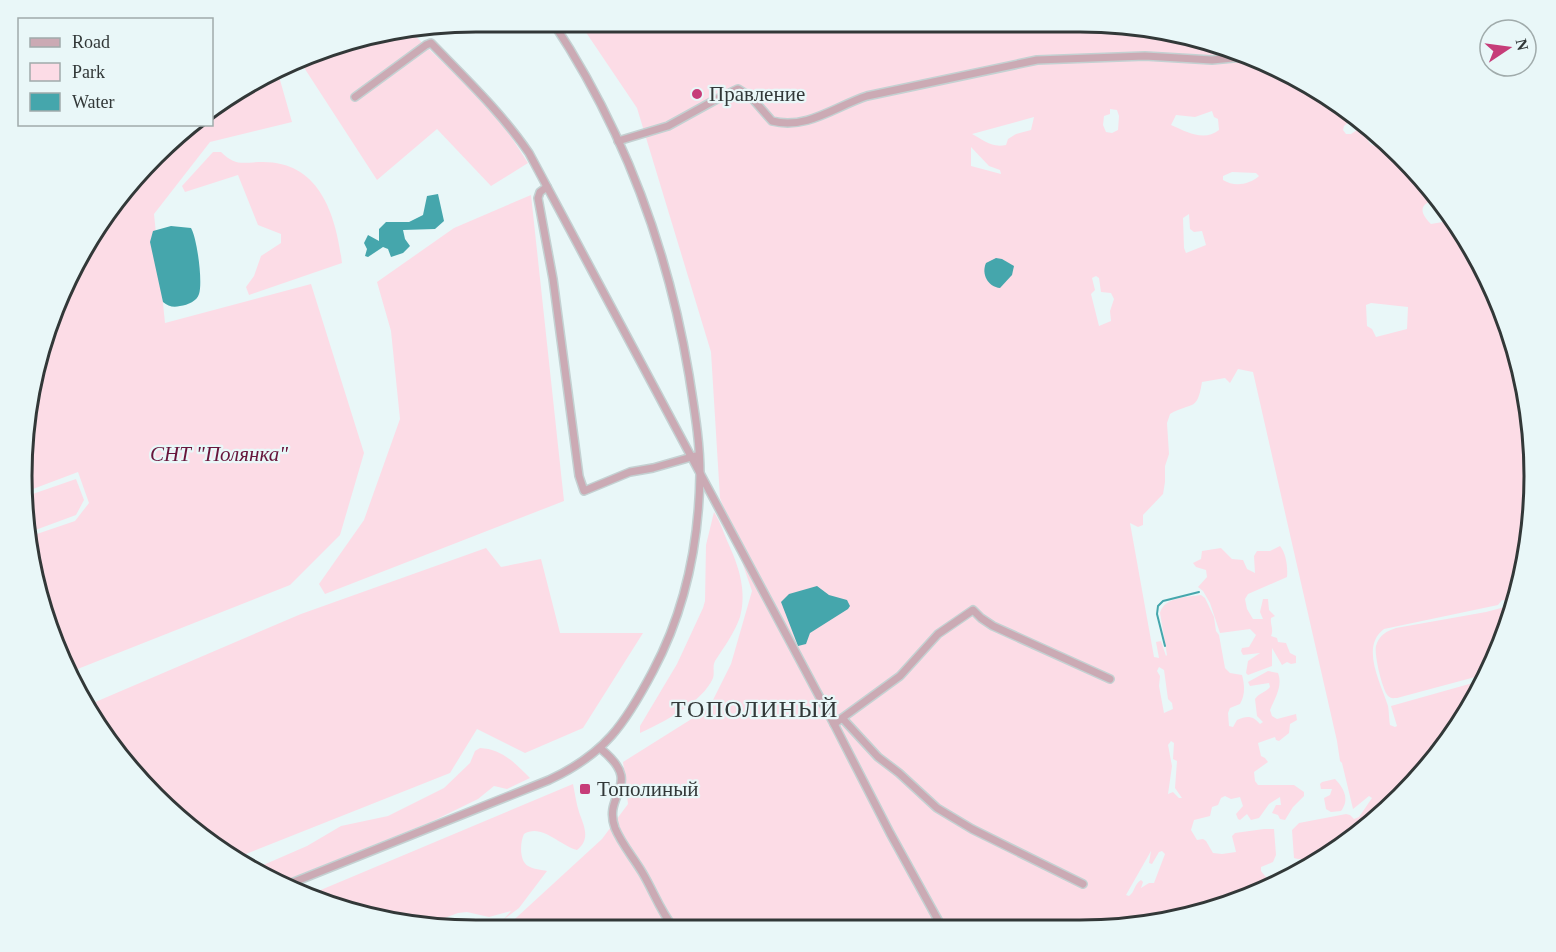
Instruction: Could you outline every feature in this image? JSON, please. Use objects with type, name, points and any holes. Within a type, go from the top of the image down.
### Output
[{"type":"street","points":[[294,882],[549,780],[570,770],[601,749],[618,729],[644,689],[678,615],[692,557],[700,475],[700,454],[684,347],[670,283],[642,198],[618,141],[583,73],[559,32]]},
{"type":"street","points":[[356,97],[426,45],[431,44],[506,121],[529,153],[938,920]]},
{"type":"street","points":[[618,141],[668,126],[738,90],[751,97],[772,122],[796,123],[810,121],[853,100],[867,96],[1037,60],[1127,56],[1212,60],[1231,58]]},
{"type":"street","points":[[547,187],[540,192],[538,198],[553,279],[579,476],[584,491],[630,472],[644,471],[700,454]]},
{"type":"street","points":[[834,724],[900,676],[939,634],[973,610],[993,626],[1110,679]]},
{"type":"street","points":[[843,719],[878,757],[937,808],[972,829],[1083,884]]},
{"type":"street","points":[[601,749],[611,757],[622,779],[612,816],[615,828],[668,920]]},
{"type":"green space","points":[[586,32],[1109,32],[1167,40],[1223,55],[1277,77],[1302,91],[1349,122],[1344,126],[1343,130],[1346,134],[1357,130],[1372,145],[1378,146],[1430,202],[1423,208],[1424,215],[1431,224],[1445,222],[1479,279],[1501,333],[1509,361],[1516,389],[1524,447],[1524,505],[1521,534],[1506,600],[1502,600],[1498,605],[1384,629],[1377,637],[1374,645],[1374,666],[1388,706],[1390,725],[1397,726],[1391,706],[1474,683],[1433,747],[1394,790],[1351,829],[1327,846],[1305,859],[1294,858],[1292,830],[1299,823],[1346,814],[1354,819],[1359,817],[1372,798],[1369,796],[1353,809],[1340,761],[1253,372],[1238,369],[1230,383],[1225,378],[1202,382],[1198,398],[1192,405],[1170,414],[1167,423],[1169,454],[1165,466],[1163,494],[1143,515],[1143,525],[1138,527],[1130,523],[1154,657],[1159,658],[1156,642],[1161,641],[1167,655],[1160,613],[1162,608],[1177,599],[1201,595],[1205,598],[1214,617],[1225,668],[1230,673],[1242,675],[1243,679],[1243,697],[1240,704],[1230,708],[1229,726],[1233,727],[1237,720],[1247,717],[1260,724],[1263,722],[1257,716],[1255,699],[1270,687],[1269,683],[1250,686],[1248,682],[1268,671],[1278,673],[1280,683],[1270,710],[1272,716],[1277,719],[1296,714],[1297,720],[1290,724],[1289,733],[1279,741],[1275,737],[1258,743],[1261,756],[1268,762],[1254,772],[1258,785],[1294,785],[1304,792],[1304,796],[1285,820],[1272,813],[1276,805],[1281,805],[1280,797],[1269,804],[1259,818],[1251,820],[1247,814],[1240,820],[1236,814],[1243,806],[1240,797],[1231,799],[1225,796],[1221,798],[1218,805],[1212,807],[1210,816],[1194,820],[1191,830],[1197,840],[1206,841],[1213,853],[1222,854],[1236,852],[1232,836],[1235,833],[1274,829],[1276,855],[1273,862],[1261,867],[1261,871],[1268,879],[1223,897],[1195,905],[1167,912],[1109,920],[514,920],[602,839],[628,804],[623,762],[709,708],[731,664],[752,591],[720,498],[711,352],[637,108]],"holes":[[[1110,109],[1117,110],[1119,116],[1118,130],[1112,133],[1106,132],[1103,125],[1104,116],[1110,114]],[[1212,111],[1214,117],[1218,119],[1219,130],[1213,134],[1201,136],[1189,133],[1171,125],[1176,115],[1195,117]],[[1034,117],[1031,130],[1016,134],[1008,139],[1006,145],[992,144],[972,134]],[[971,147],[989,166],[1000,170],[1001,174],[971,166]],[[1232,172],[1256,173],[1259,176],[1241,184],[1232,184],[1223,180],[1223,176]],[[1189,214],[1190,229],[1194,232],[1202,231],[1206,245],[1186,253],[1183,218]],[[1096,276],[1099,278],[1101,292],[1111,293],[1114,299],[1110,311],[1111,321],[1099,326],[1091,294],[1095,290],[1092,278]],[[1371,303],[1408,307],[1407,329],[1376,337],[1372,329],[1367,326],[1366,305]],[[1159,667],[1164,670],[1168,699],[1173,709],[1164,713],[1159,686],[1160,676],[1157,671]],[[1171,741],[1174,743],[1173,759],[1177,761],[1175,788],[1182,798],[1173,792],[1168,794],[1172,766],[1168,745]],[[1151,851],[1149,863],[1152,864],[1162,851],[1165,854],[1154,883],[1141,888],[1143,882],[1141,880],[1129,896],[1126,895]]]},
{"type":"green space","points":[[415,36],[495,112],[528,163],[491,186],[437,129],[377,180],[303,66],[361,47]]},
{"type":"green space","name":"СНТ \"Полянка\"","points":[[279,77],[292,122],[210,142],[154,214],[165,323],[311,284],[364,453],[340,535],[290,585],[76,670],[55,619],[35,535],[75,521],[89,503],[78,472],[32,489],[32,447],[40,389],[55,333],[77,279],[123,205],[162,162],[202,126],[213,126],[213,117]]},
{"type":"green space","points":[[213,152],[221,152],[231,160],[240,163],[283,164],[299,171],[311,181],[322,194],[329,210],[342,263],[249,295],[246,287],[254,276],[261,256],[281,243],[281,234],[258,225],[238,175],[185,192],[182,186]]},
{"type":"green space","points":[[531,195],[564,501],[325,594],[319,584],[364,520],[400,419],[391,331],[377,282],[454,228]]},
{"type":"green space","points":[[76,479],[84,500],[76,515],[35,530],[32,494]]},
{"type":"green space","points":[[714,512],[739,571],[743,598],[740,617],[715,661],[713,678],[708,687],[681,711],[640,733],[640,726],[677,664],[703,608],[706,545]]},
{"type":"green space","points":[[1280,546],[1286,560],[1287,577],[1248,594],[1245,599],[1247,609],[1253,619],[1263,619],[1260,612],[1263,599],[1268,599],[1269,610],[1275,616],[1271,618],[1271,636],[1277,638],[1278,642],[1286,643],[1290,653],[1296,656],[1296,663],[1287,662],[1282,665],[1272,648],[1272,666],[1248,675],[1246,673],[1248,661],[1260,653],[1243,655],[1241,651],[1242,648],[1249,647],[1256,635],[1250,629],[1220,633],[1210,603],[1198,587],[1207,577],[1206,570],[1196,567],[1193,563],[1201,559],[1202,551],[1221,548],[1232,559],[1243,560],[1247,569],[1255,573],[1254,556],[1257,551],[1270,551]]},
{"type":"green space","points":[[486,548],[501,567],[541,559],[560,633],[643,633],[583,728],[525,753],[477,729],[450,773],[244,855],[205,829],[162,790],[123,747],[94,703],[301,614]]},
{"type":"green space","points":[[1504,607],[1477,676],[1397,698],[1388,696],[1381,679],[1376,650],[1377,642],[1384,634],[1396,628]]},
{"type":"green space","points":[[480,748],[502,754],[530,778],[507,789],[494,786],[478,799],[433,821],[288,879],[262,866],[307,846],[341,826],[388,816],[444,788],[470,763],[475,751]]},
{"type":"green space","points":[[1335,779],[1343,790],[1345,803],[1341,811],[1331,812],[1326,809],[1324,798],[1330,795],[1332,789],[1321,789],[1320,784]]},
{"type":"green space","points":[[573,784],[584,827],[584,841],[577,850],[544,833],[531,831],[524,834],[521,851],[525,864],[547,871],[519,908],[503,920],[511,911],[489,917],[467,912],[458,913],[441,919],[389,912],[318,891]]},
{"type":"water","points":[[438,194],[444,221],[435,229],[403,230],[410,246],[403,253],[391,257],[388,249],[383,247],[368,257],[365,256],[367,249],[364,243],[368,235],[379,241],[379,229],[386,222],[409,222],[423,215],[427,196]]},
{"type":"water","points":[[171,226],[191,228],[200,270],[198,296],[189,304],[175,307],[163,302],[150,242],[153,231]]},
{"type":"water","points":[[996,258],[1014,266],[1012,275],[1000,288],[989,283],[984,271],[986,263]]},
{"type":"water","points":[[817,586],[829,595],[847,600],[850,606],[810,633],[806,644],[798,646],[781,602],[789,594]]},
{"type":"waterway","points":[[1165,646],[1157,614],[1158,606],[1163,601],[1199,592]]},
{"type":"place","name":"Правление","points":[[697,94]]},
{"type":"place","name":"Тополиный","points":[[585,789]]},
{"type":"district","name":"ТОПОЛИНЫЙ","points":[[755,709]]}]
